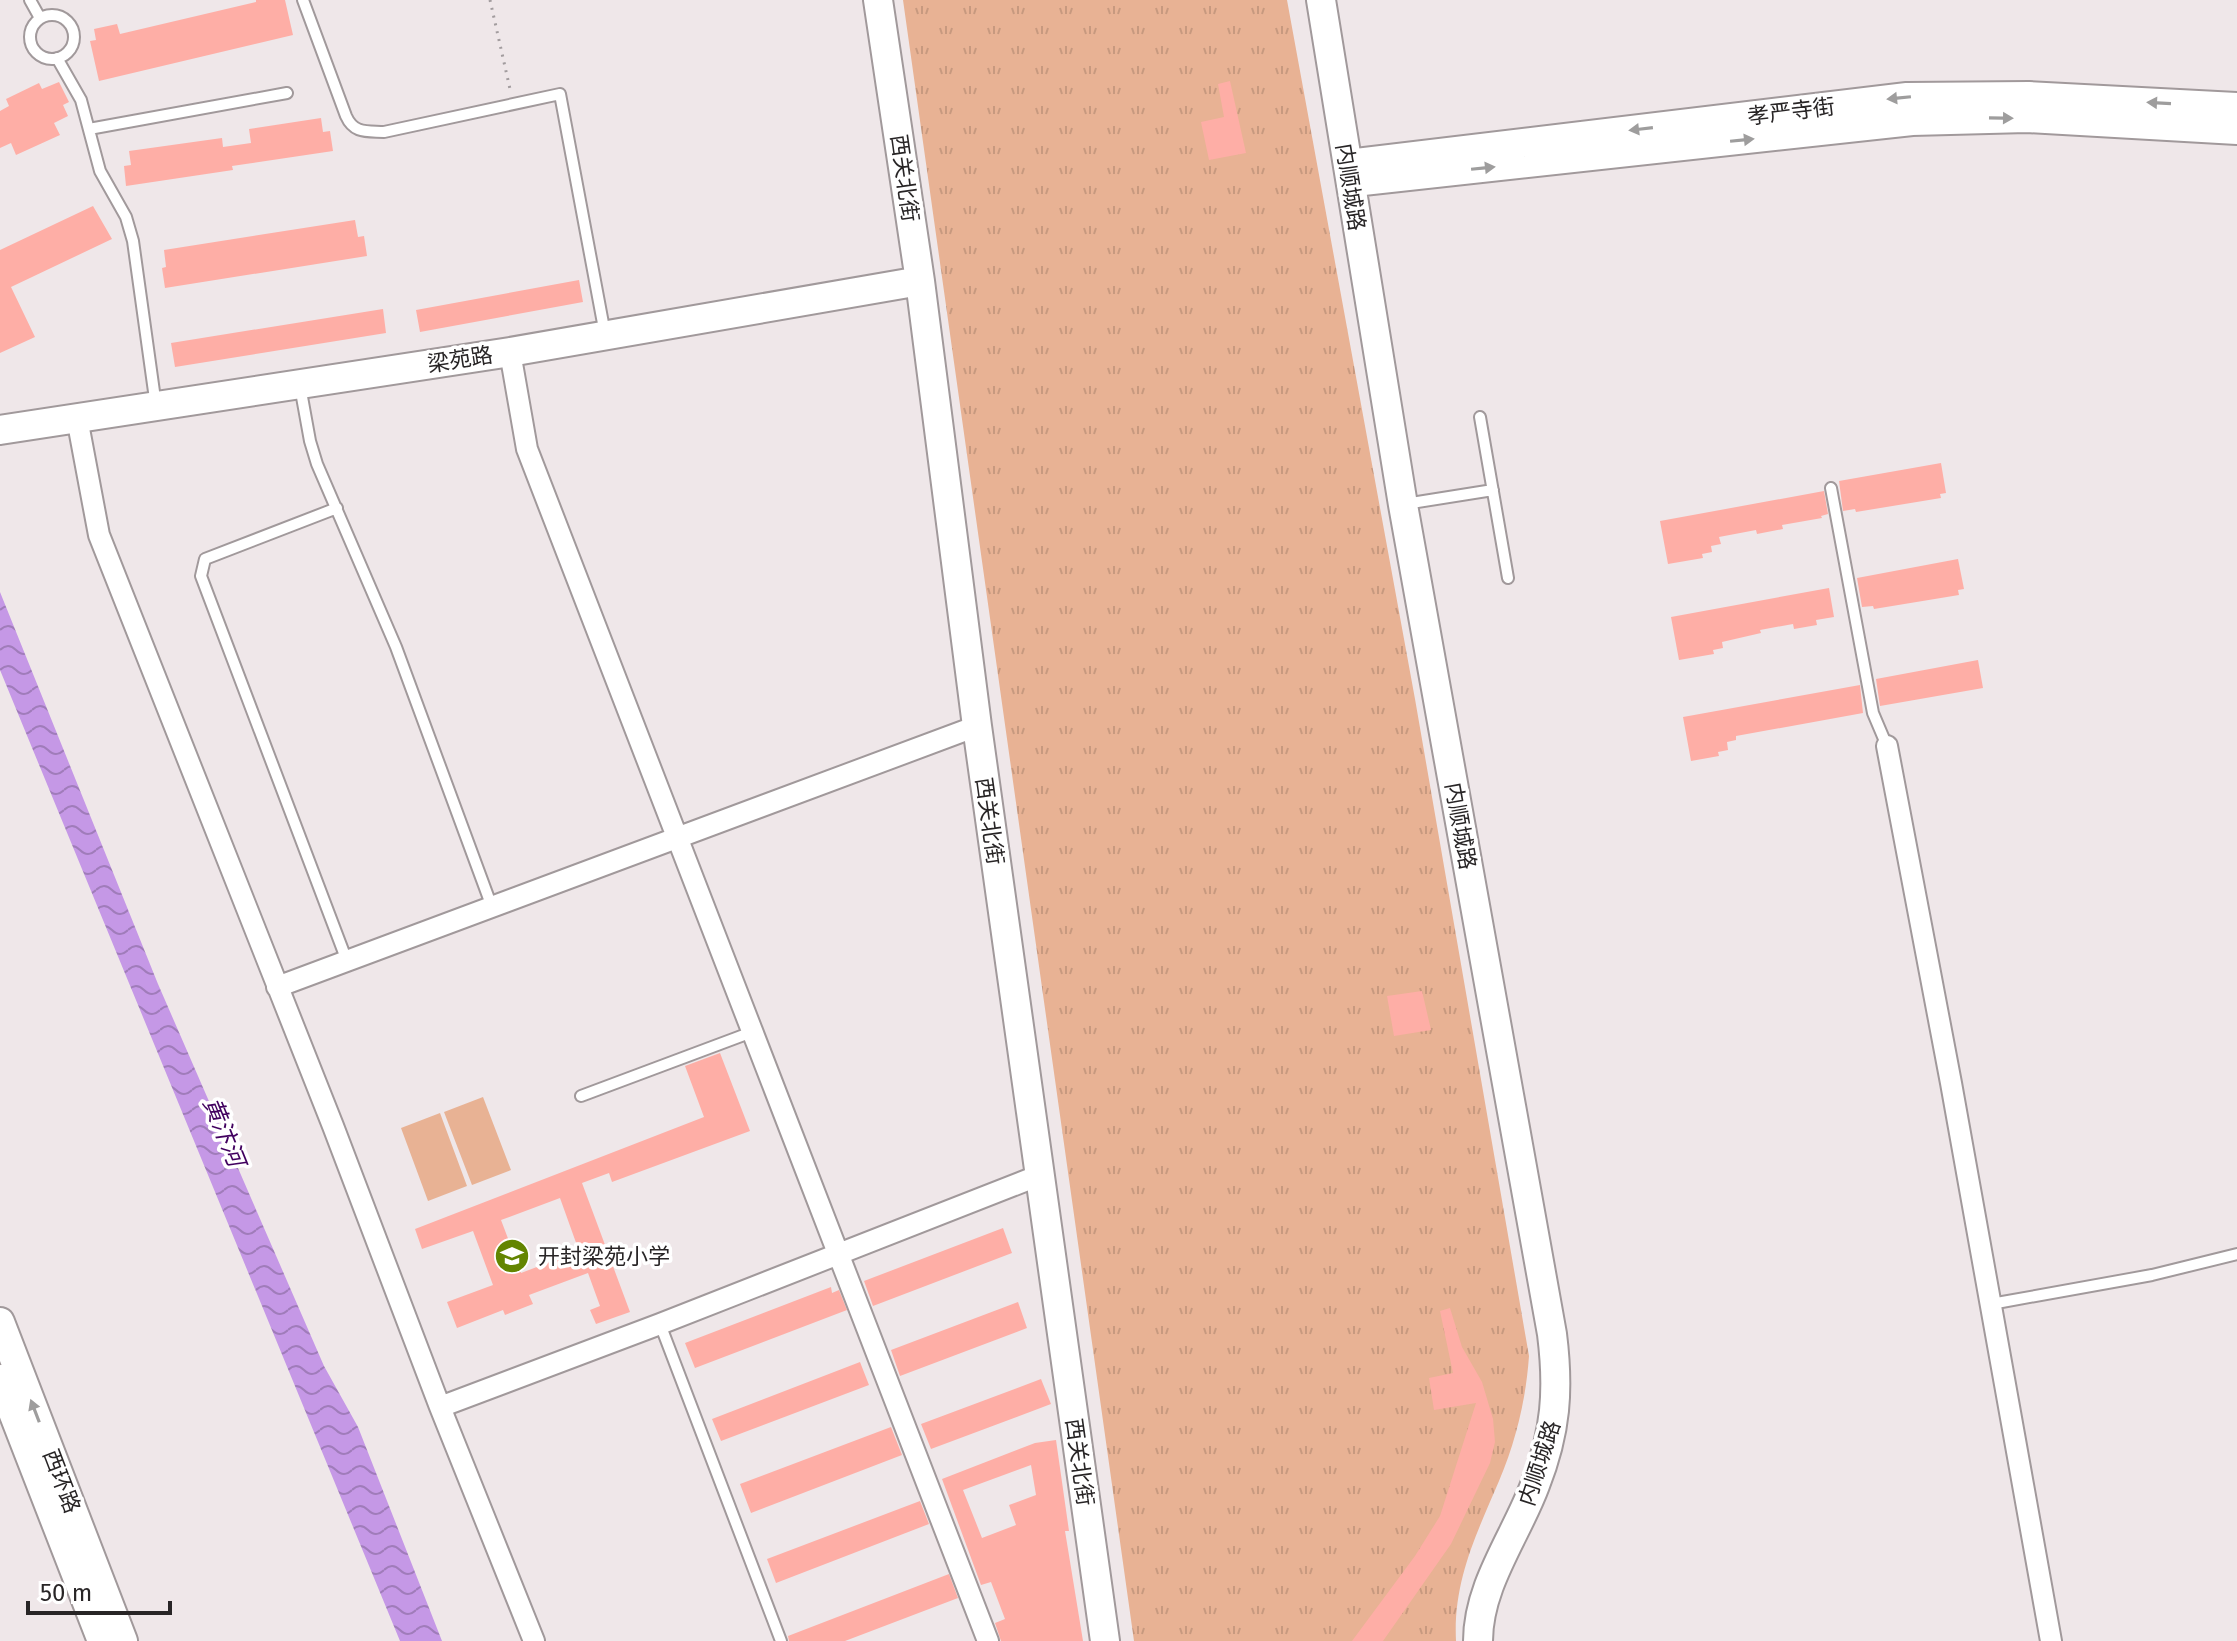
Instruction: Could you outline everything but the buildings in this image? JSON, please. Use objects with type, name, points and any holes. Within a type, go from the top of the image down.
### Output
[{"type":"street","name":"西关北街","points":[[878,0],[920,281],[977,726],[1105,1641]]},
{"type":"street","name":"内顺城路","points":[[1321,0],[1403,505],[1557,1374],[1554,1427],[1535,1486],[1493,1576],[1483,1605],[1478,1641]]},
{"type":"street","name":"孝严寺街","points":[[1349,173],[1907,97],[2029,96],[2237,107]]},
{"type":"street","name":"孝严寺街","points":[[1349,173],[1968,118],[2027,118],[2237,130]]},
{"type":"street","name":"梁苑路","points":[[0,430],[510,352],[920,281]]},
{"type":"street","points":[[510,352],[527,449],[752,1032],[841,1253],[988,1641]]},
{"type":"street","points":[[77,418],[99,535],[534,1641]]},
{"type":"street","points":[[277,987],[977,726]]},
{"type":"street","points":[[1887,746],[2051,1641]]},
{"type":"street","points":[[440,1407],[1040,1175]]},
{"type":"street","name":"西环路","points":[[0,1322],[123,1641]]},
{"type":"street","name":"西环路","points":[[0,1379],[14,1427],[102,1641]]},
{"type":"lane","points":[[30,0],[40,18]]},
{"type":"lane","points":[[303,0],[346,116],[356,131],[384,132],[560,94],[606,336]]},
{"type":"lane","points":[[55,15],[72,28],[70,50],[57,58],[41,57],[31,46],[30,30],[40,18],[55,15]]},
{"type":"lane","points":[[57,58],[81,100],[100,171],[126,217],[133,241],[156,407]]},
{"type":"lane","points":[[89,129],[287,93]]},
{"type":"lane","points":[[300,384],[310,441],[324,482],[396,647],[492,907]]},
{"type":"lane","points":[[1480,417],[1508,578]]},
{"type":"lane","points":[[1831,488],[1873,713],[1887,746]]},
{"type":"lane","points":[[1403,505],[1493,490]]},
{"type":"lane","points":[[337,508],[205,559],[201,576],[347,961]]},
{"type":"lane","points":[[581,1096],[752,1032]]},
{"type":"lane","points":[[1991,1304],[2152,1275],[2237,1254]]},
{"type":"lane","points":[[660,1324],[781,1641]]},
{"type":"path","points":[[490,0],[513,104]]},
{"type":"green space","points":[[903,0],[1287,0],[1415,699],[1529,1356],[1523,1404],[1515,1435],[1462,1578],[1456,1641],[1134,1641]]},
{"type":"green space","points":[[483,1097],[511,1170],[472,1185],[444,1112]]},
{"type":"green space","points":[[440,1113],[467,1186],[428,1201],[401,1128]]},
{"type":"water","points":[[0,592],[158,984],[324,1366],[358,1427],[442,1641],[400,1641],[0,670]]},
{"type":"place","name":"开封梁苑小学","points":[[512,1256]]},
{"type":"water label","name":"黄汴河","points":[[224,1132]]}]
